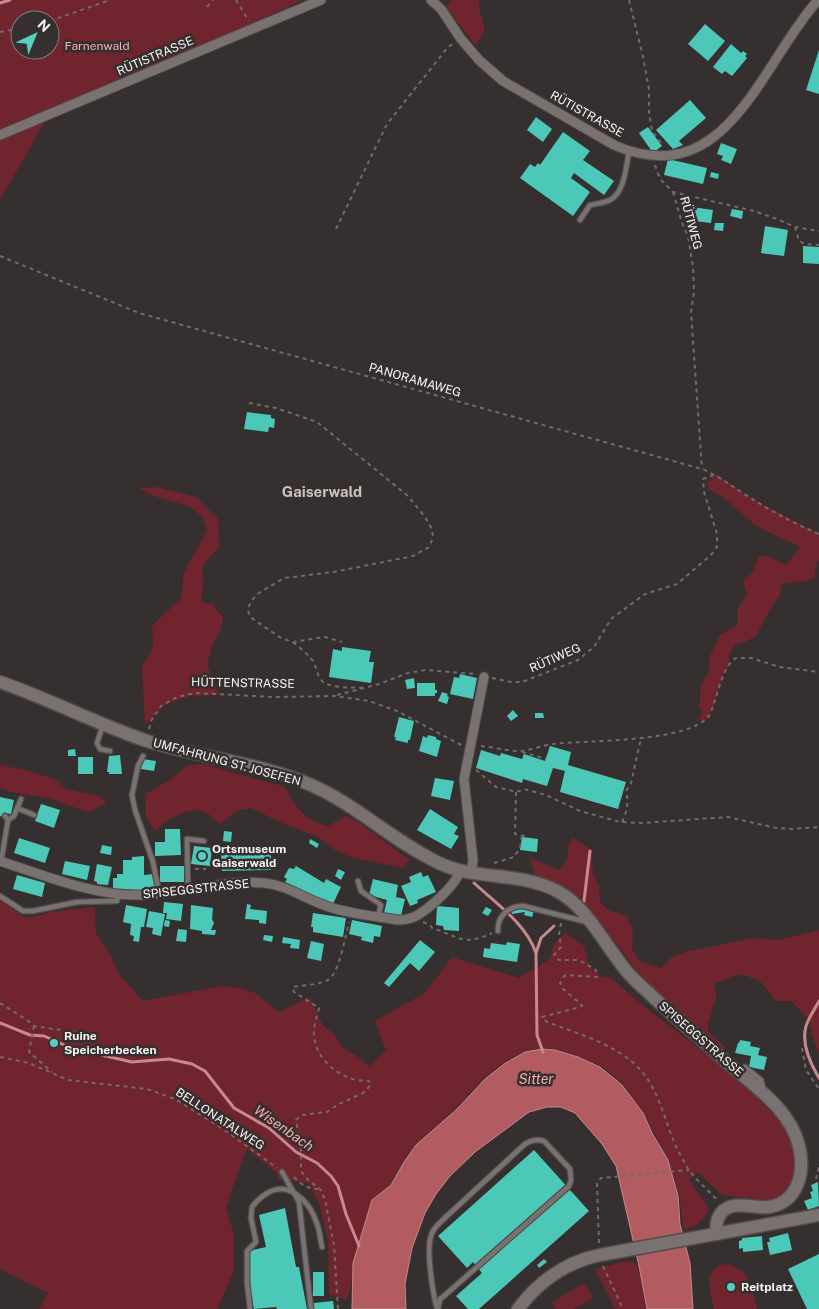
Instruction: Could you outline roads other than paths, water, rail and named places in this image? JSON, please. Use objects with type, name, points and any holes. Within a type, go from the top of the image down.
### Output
[{"type":"street","name":"RÜTISTRASSE","points":[[0,135],[321,0]]},
{"type":"street","name":"RÜTISTRASSE","points":[[431,0],[441,9],[461,39],[479,60],[503,81],[629,152],[656,156],[697,149],[714,138],[732,122],[795,30],[818,0]]},
{"type":"street","points":[[465,872],[473,860],[464,778],[484,677]]},
{"type":"street","name":"UMFAHRUNG ST. JOSEFEN","points":[[0,682],[30,692],[146,741],[273,772],[310,785],[357,812],[439,864],[465,872]]},
{"type":"street","name":"SPISEGGSTRASSE","points":[[1,861],[70,883],[118,894],[159,894],[261,882],[278,884],[324,905],[398,920],[405,920],[416,916],[465,872],[515,877],[554,889],[572,900],[629,974],[673,1016],[765,1094],[778,1107],[794,1130],[801,1158],[798,1183],[788,1199],[780,1204],[769,1207],[733,1205],[725,1210],[716,1222],[714,1235]]},
{"type":"street","points":[[518,1309],[527,1296],[541,1283],[578,1261],[602,1254],[819,1215]]},
{"type":"lane","points":[[580,220],[590,206],[608,202],[618,192],[624,177],[629,152]]},
{"type":"lane","points":[[103,724],[97,743],[100,749],[110,751]]},
{"type":"lane","points":[[143,756],[138,766],[132,795],[135,810],[153,862],[159,894]]},
{"type":"lane","points":[[1,861],[7,818],[14,816],[21,799]]},
{"type":"lane","points":[[17,808],[34,815]]},
{"type":"lane","points":[[191,889],[187,839],[204,841]]},
{"type":"lane","points":[[358,880],[361,891],[381,905],[378,917]]},
{"type":"lane","points":[[0,896],[24,911],[33,911],[77,902],[117,901],[118,894]]},
{"type":"lane","points":[[496,931],[502,915],[509,908],[515,906],[523,906],[591,923]]},
{"type":"lane","points":[[745,1067],[761,1080],[765,1094]]},
{"type":"lane","points":[[532,1140],[544,1142],[570,1169],[571,1180],[568,1186],[440,1299],[438,1309],[432,1288],[430,1261],[431,1235],[436,1226],[525,1144],[532,1140]]},
{"type":"lane","points":[[283,1170],[299,1202],[311,1309]]},
{"type":"lane","points":[[250,1309],[247,1282],[247,1251],[256,1242],[251,1218],[252,1207],[264,1195],[276,1189],[292,1191],[309,1206],[318,1225],[322,1247]]},
{"type":"water","name":"Sitter","points":[[542,1049],[555,1050],[578,1057],[600,1067],[622,1085],[643,1113],[668,1160],[678,1196],[680,1224],[690,1263],[693,1309],[647,1309],[616,1166],[602,1144],[575,1113],[561,1107],[547,1107],[529,1112],[475,1152],[450,1176],[436,1194],[425,1213],[412,1248],[405,1284],[406,1309],[352,1309],[353,1263],[372,1200],[391,1185],[416,1145],[457,1109],[485,1079],[504,1064],[525,1052]]},
{"type":"waterway","points":[[0,3],[10,0]]},
{"type":"waterway","points":[[584,901],[590,851]]},
{"type":"waterway","points":[[474,883],[518,924],[536,953],[537,1035],[543,1052]]},
{"type":"waterway","points":[[536,953],[541,938],[554,926]]},
{"type":"waterway","points":[[819,1001],[810,1016],[805,1033],[810,1060],[819,1078]]},
{"type":"waterway","name":"Wisenbach","points":[[0,1023],[30,1035],[44,1036],[71,1048],[132,1062],[169,1059],[192,1064],[205,1071],[234,1108],[269,1128],[296,1152],[317,1163],[331,1176],[338,1186],[346,1214],[359,1246]]},
{"type":"place","name":"Ortsmuseum Gaiserwald","points":[[202,856]]},
{"type":"place","name":"Ruine Speicherbecken","points":[[54,1043]]},
{"type":"place","name":"Reitplatz","points":[[731,1287]]},
{"type":"district","name":"Gaiserwald","points":[[322,491]]},
{"type":"park label","name":"Farnenwald","points":[[97,46]]}]
